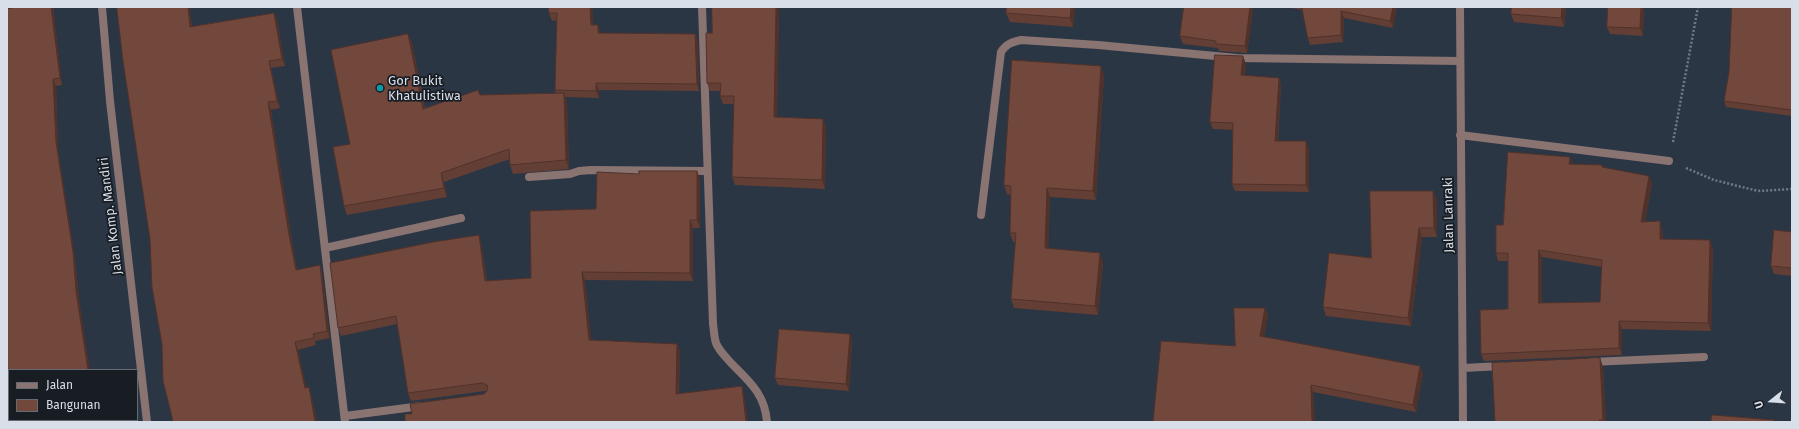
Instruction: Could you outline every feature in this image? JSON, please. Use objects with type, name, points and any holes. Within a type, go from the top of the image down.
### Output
[{"type":"street","name":"Jalan Komp. Mandiri","points":[[102,7],[110,100],[147,422]]},
{"type":"street","points":[[297,7],[345,419],[431,404]]},
{"type":"street","points":[[702,7],[712,305],[716,343],[723,354],[752,384],[761,397],[766,409],[767,422]]},
{"type":"street","name":"Jalan Lanraki","points":[[1460,7],[1463,422]]},
{"type":"street","points":[[981,215],[1001,52],[1005,46],[1014,41],[1021,40],[1098,45],[1237,58],[1460,61]]},
{"type":"street","points":[[1460,134],[1669,161]]},
{"type":"street","points":[[529,176],[570,174],[579,171],[591,170],[707,170]]},
{"type":"street","points":[[325,248],[461,218]]},
{"type":"street","points":[[1580,363],[1704,357]]},
{"type":"street","points":[[1463,368],[1510,366]]},
{"type":"path","points":[[1698,7],[1669,161],[1714,180],[1758,191],[1792,189]]},
{"type":"building","points":[[17,7],[51,7],[60,78],[53,79],[56,142],[73,252],[76,291],[88,369],[8,369],[8,421],[93,422],[7,422],[7,9]]},
{"type":"building","points":[[117,7],[188,7],[190,27],[274,13],[282,59],[269,61],[277,101],[268,102],[289,235],[296,270],[320,265],[327,331],[313,334],[314,338],[295,342],[305,388],[309,387],[315,422],[173,422],[163,381],[162,344],[152,287],[150,239],[123,61]]},
{"type":"building","points":[[549,7],[590,7],[591,25],[598,25],[598,33],[695,34],[697,84],[596,83],[596,91],[555,90],[557,13],[549,13]]},
{"type":"building","points":[[712,7],[776,7],[774,117],[823,119],[822,180],[732,177],[734,96],[720,96],[721,83],[707,83],[706,33],[712,33]]},
{"type":"building","points":[[1007,7],[1071,7],[1070,18],[1006,13]]},
{"type":"building","points":[[1184,7],[1250,7],[1245,46],[1216,44],[1216,41],[1180,36]]},
{"type":"building","points":[[1302,7],[1393,7],[1390,21],[1341,11],[1341,35],[1308,38]]},
{"type":"building","points":[[1512,7],[1562,7],[1561,18],[1511,14]]},
{"type":"building","points":[[1608,7],[1641,7],[1640,28],[1607,27]]},
{"type":"building","points":[[1732,7],[1792,7],[1792,110],[1724,101],[1729,72]]},
{"type":"building","points":[[408,34],[423,109],[478,90],[480,95],[564,93],[566,160],[510,165],[509,149],[441,173],[444,188],[344,206],[333,147],[350,144],[331,50]]},
{"type":"building","points":[[1215,55],[1243,56],[1241,75],[1279,78],[1275,141],[1306,141],[1306,185],[1232,184],[1233,123],[1210,122]]},
{"type":"building","points":[[1012,60],[1101,66],[1093,191],[1047,188],[1045,248],[1100,253],[1095,306],[1011,299],[1016,233],[1010,233],[1011,186],[1004,185]]},
{"type":"building","points":[[1508,152],[1570,157],[1569,164],[1602,165],[1602,167],[1649,176],[1641,222],[1660,221],[1660,239],[1710,240],[1708,323],[1619,321],[1619,348],[1481,354],[1480,310],[1508,309],[1508,253],[1496,253],[1496,225],[1503,225]],"holes":[[[1539,250],[1602,260],[1600,302],[1539,303]]]},
{"type":"building","points":[[639,171],[697,171],[697,220],[690,220],[690,273],[582,272],[589,340],[677,344],[676,394],[742,386],[746,422],[405,422],[405,414],[412,414],[410,404],[484,394],[488,390],[487,385],[482,383],[408,393],[396,316],[338,328],[330,263],[433,242],[479,235],[485,281],[531,278],[530,211],[596,209],[597,172],[639,174]]},
{"type":"building","points":[[1370,191],[1433,191],[1434,228],[1419,228],[1408,318],[1323,307],[1329,253],[1371,258]]},
{"type":"building","points":[[1774,230],[1792,232],[1792,268],[1771,266]]},
{"type":"building","points":[[1234,308],[1265,308],[1260,336],[1420,366],[1413,405],[1311,385],[1312,422],[1153,422],[1161,341],[1235,346]]},
{"type":"building","points":[[779,329],[850,334],[846,384],[775,378]]},
{"type":"building","points":[[1600,358],[1603,420],[1599,420],[1599,422],[1495,422],[1492,363]]},
{"type":"building","points":[[1712,415],[1774,420],[1774,422],[1711,422]]},
{"type":"place","name":"Gor Bukit Khatulistiwa","points":[[380,88]]}]
